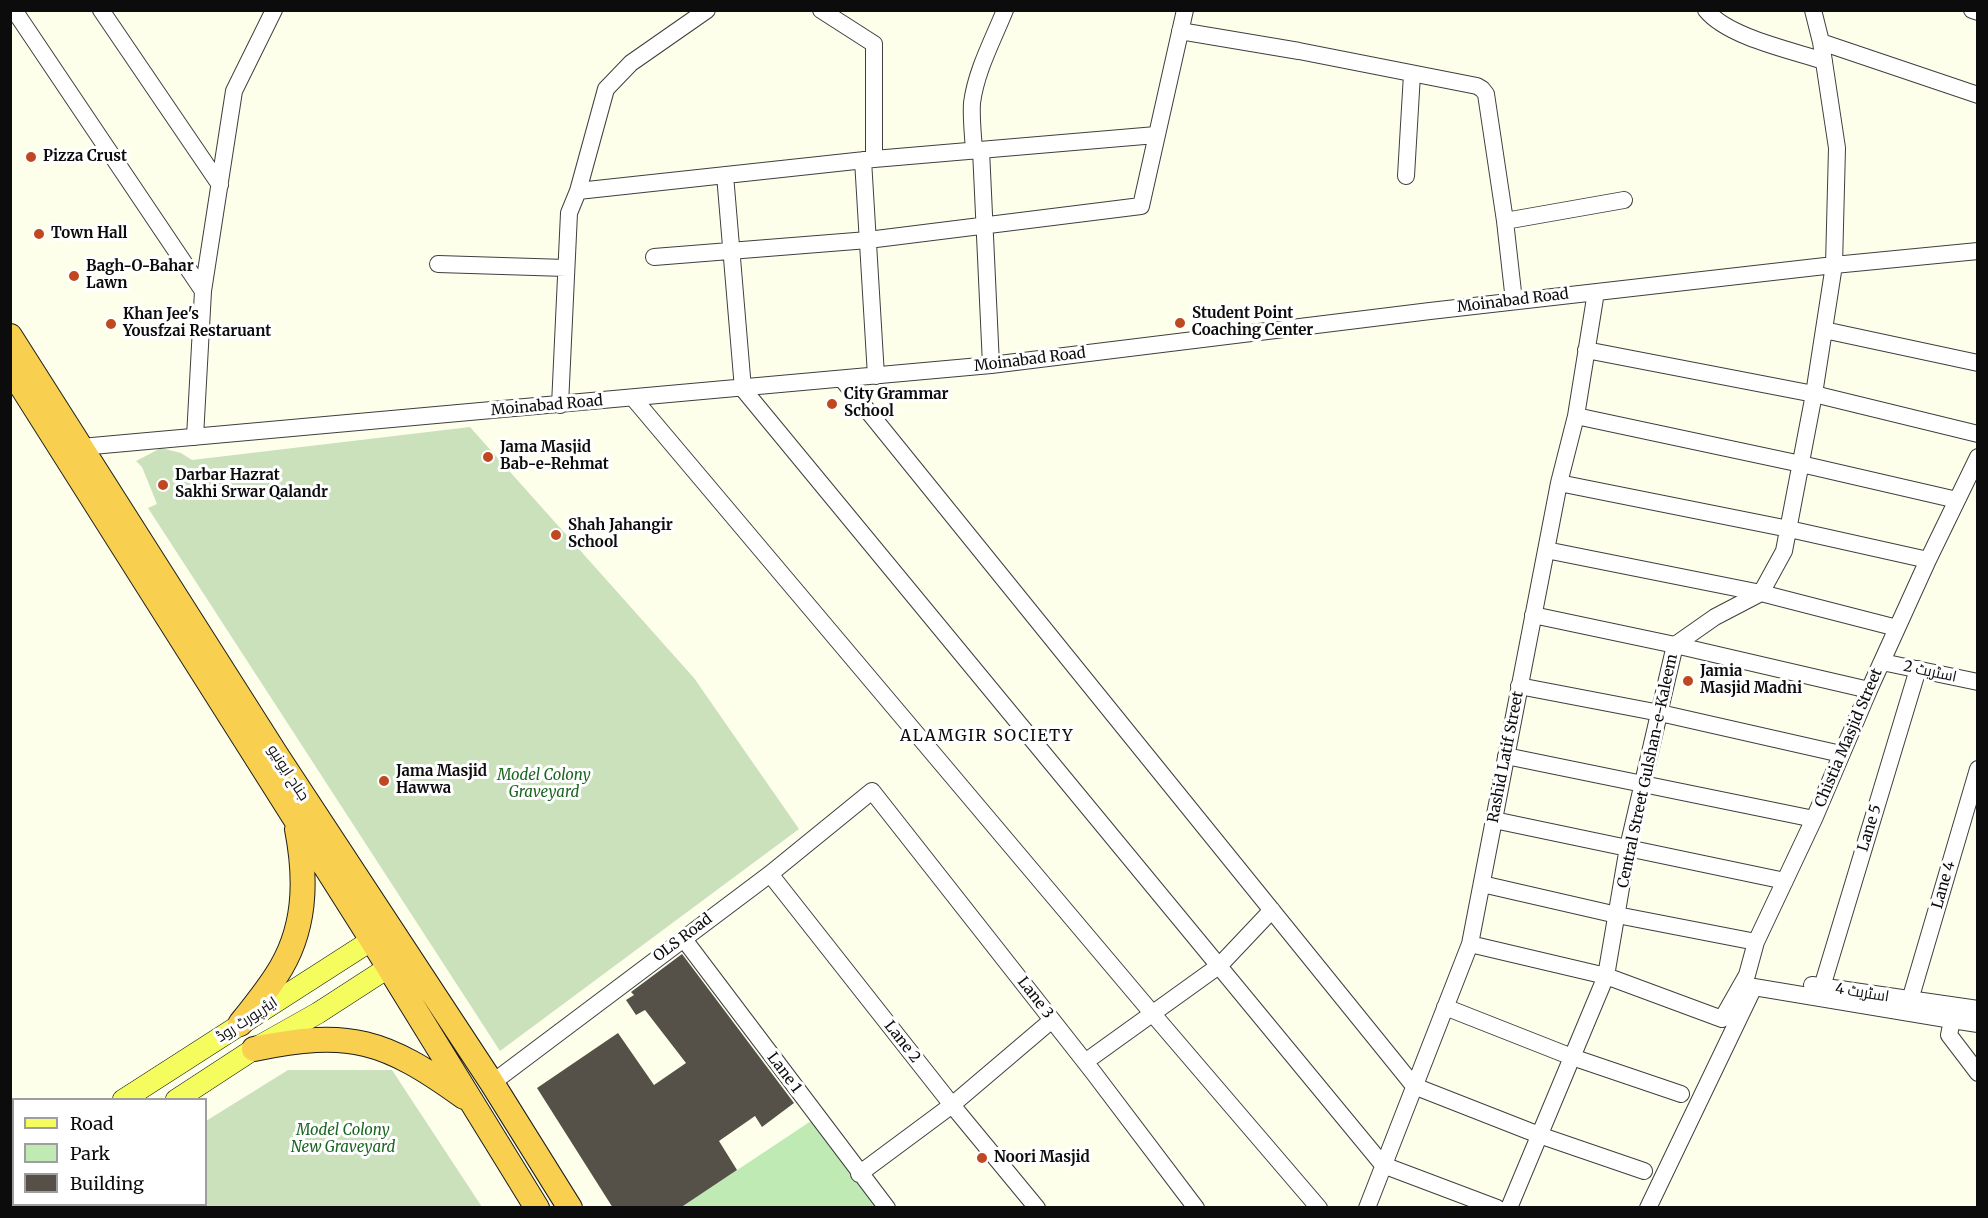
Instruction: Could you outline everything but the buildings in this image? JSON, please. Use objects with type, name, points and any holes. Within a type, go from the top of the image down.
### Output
[{"type":"highway","name":"جناح ایونیو","points":[[10,336],[278,756],[399,961],[473,1104],[537,1208]]},
{"type":"highway","name":"جناح ایونیو","points":[[10,368],[372,940],[399,961],[492,1083],[570,1208]]},
{"type":"highway","points":[[240,1024],[276,976],[290,951],[298,930],[304,883],[303,858],[294,817]]},
{"type":"highway","points":[[254,1049],[292,1041],[322,1038],[352,1040],[377,1046],[409,1060],[473,1104]]},
{"type":"main road","name":"ایئرپورٹ روڈ","points":[[126,1098],[372,940]]},
{"type":"main road","name":"ایئرپورٹ روڈ","points":[[179,1098],[254,1049],[318,1013],[399,961]]},
{"type":"street","points":[[14,10],[203,291]]},
{"type":"street","points":[[101,10],[220,185]]},
{"type":"street","points":[[195,437],[203,291],[234,91],[274,10]]},
{"type":"street","points":[[560,405],[569,213],[578,190],[606,89],[631,63],[707,10]]},
{"type":"street","points":[[820,10],[874,44],[868,159],[868,240],[876,376]]},
{"type":"street","points":[[991,365],[986,226],[972,106],[982,66],[1005,10]]},
{"type":"street","points":[[654,257],[868,240],[1141,206],[1185,10]]},
{"type":"street","points":[[1706,10],[1713,19],[1730,30],[1824,62]]},
{"type":"street","points":[[1761,592],[1784,551],[1789,529],[1814,394],[1834,265],[1837,148],[1821,42],[1813,10]]},
{"type":"street","points":[[1972,10],[1977,12]]},
{"type":"street","points":[[1180,31],[1477,86],[1482,89],[1486,94],[1505,221],[1514,301]]},
{"type":"street","points":[[1821,42],[1977,95]]},
{"type":"street","points":[[1406,176],[1412,74]]},
{"type":"street","points":[[578,190],[868,159],[1156,135]]},
{"type":"street","points":[[725,175],[743,388],[1383,1164],[1497,1208]]},
{"type":"street","points":[[1505,221],[1624,200]]},
{"type":"street","name":"Moinabad Road","points":[[81,447],[634,399],[991,365],[1514,301],[1977,251]]},
{"type":"street","points":[[438,264],[566,268]]},
{"type":"street","name":"Rashid Latif Street","points":[[1367,1208],[1470,944],[1559,483],[1576,416],[1596,292]]},
{"type":"street","points":[[1824,330],[1977,363]]},
{"type":"street","points":[[1586,350],[1814,394],[1977,434]]},
{"type":"street","points":[[842,379],[1414,1086],[1539,1135],[1644,1171]]},
{"type":"street","points":[[634,399],[1319,1208]]},
{"type":"street","points":[[1576,416],[1957,500]]},
{"type":"street","name":"Chistia Masjid Street","points":[[1606,976],[1722,1019],[1747,975],[1756,942],[1814,819],[1928,560],[1977,457]]},
{"type":"street","points":[[1559,483],[1789,529],[1928,560]]},
{"type":"street","points":[[1546,550],[1761,592],[1898,628]]},
{"type":"street","name":"Central Street Gulshan-e-Kaleem","points":[[1509,1208],[1606,976],[1628,847],[1676,645],[1715,617],[1761,592]]},
{"type":"street","points":[[1533,615],[1676,645],[1869,690]]},
{"type":"street","name":"اسٹریٹ 2","points":[[1882,662],[1977,682]]},
{"type":"street","name":"Lane 5","points":[[1822,987],[1918,669]]},
{"type":"street","points":[[1519,686],[1660,712],[1841,754]]},
{"type":"street","points":[[1506,756],[1643,782],[1814,819]]},
{"type":"street","name":"Lane 4","points":[[1910,1000],[1977,769]]},
{"type":"street","name":"OLS Road","points":[[492,1083],[770,874],[872,791]]},
{"type":"street","name":"Lane 3","points":[[872,791],[1085,1062],[1196,1208]]},
{"type":"street","points":[[1494,820],[1785,880]]},
{"type":"street","name":"Lane 2","points":[[770,874],[952,1105],[1037,1208]]},
{"type":"street","points":[[1482,884],[1617,915],[1756,942]]},
{"type":"street","points":[[1085,1062],[1220,965],[1272,910]]},
{"type":"street","name":"Lane 1","points":[[683,938],[859,1174],[887,1208]]},
{"type":"street","points":[[1470,944],[1606,976]]},
{"type":"street","name":"اسٹریٹ 4","points":[[1747,975],[1977,1009]]},
{"type":"street","points":[[1648,1208],[1754,987],[1977,1024]]},
{"type":"street","points":[[1445,1007],[1572,1057],[1682,1094]]},
{"type":"street","points":[[859,1174],[952,1105],[1052,1020]]},
{"type":"street","points":[[1952,1020],[1949,1035],[1977,1073]]},
{"type":"green space","name":"Model Colony Graveyard","points":[[470,427],[694,678],[799,829],[500,1051],[148,508],[157,504],[142,467],[136,461],[161,448],[181,453],[192,460]]},
{"type":"green space","name":"Model Colony New Graveyard","points":[[288,1070],[392,1070],[482,1207],[65,1207],[207,1206],[207,1120]]},
{"type":"green space","points":[[811,1121],[879,1207],[680,1208]]},
{"type":"place","name":"Pizza Crust","points":[[31,157]]},
{"type":"place","name":"Town Hall","points":[[39,234]]},
{"type":"place","name":"Bagh-O-Bahar Lawn","points":[[74,276]]},
{"type":"place","name":"Student Point Coaching Center","points":[[1180,323]]},
{"type":"place","name":"Khan Jee's Yousfzai Restaruant","points":[[111,324]]},
{"type":"place","name":"City Grammar School","points":[[832,404]]},
{"type":"place","name":"Jama Masjid Bab-e-Rehmat","points":[[488,457]]},
{"type":"place","name":"Darbar Hazrat Sakhi Srwar Qalandr","points":[[163,485]]},
{"type":"place","name":"Shah Jahangir School","points":[[556,535]]},
{"type":"place","name":"Jamia Masjid Madni","points":[[1688,681]]},
{"type":"place","name":"Jama Masjid Hawwa","points":[[384,781]]},
{"type":"place","name":"Noori Masjid","points":[[982,1158]]},
{"type":"district","name":"ALAMGIR SOCIETY","points":[[987,736]]}]
